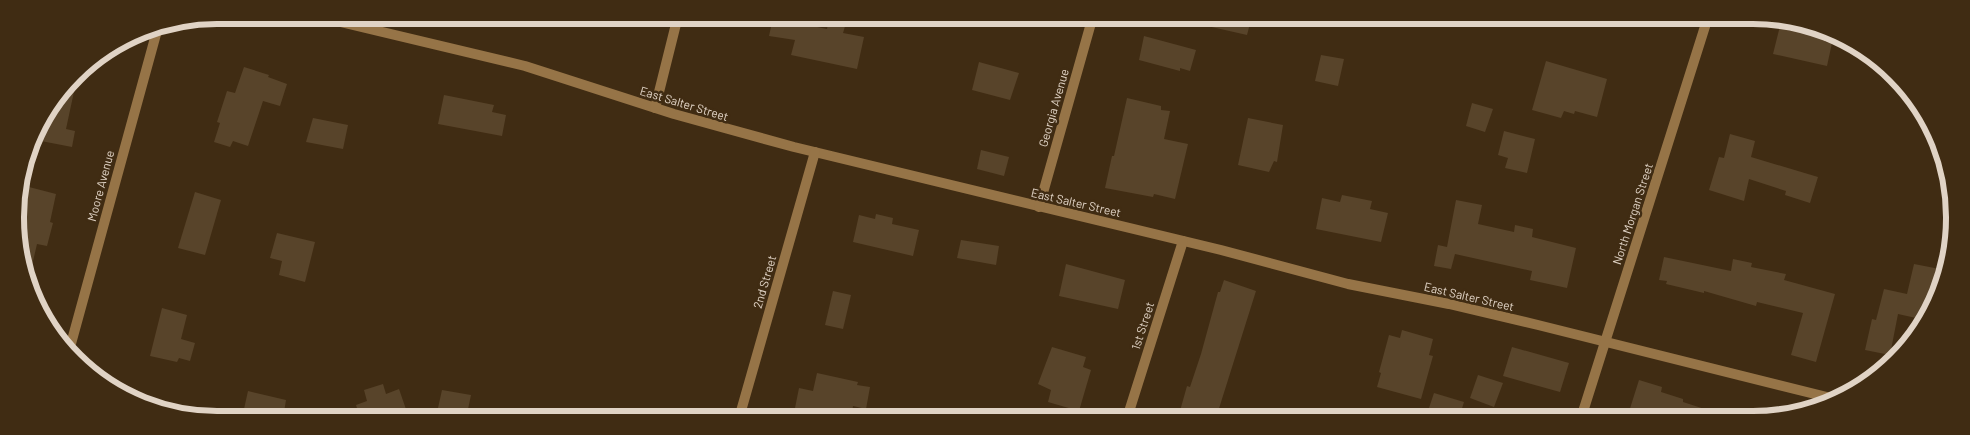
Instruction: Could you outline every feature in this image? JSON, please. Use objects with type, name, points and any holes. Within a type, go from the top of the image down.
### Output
[{"type":"street","name":"East Salter Street","points":[[349,24],[526,66],[715,127],[1183,241],[1348,284],[1449,304],[1827,397]]},
{"type":"street","points":[[655,108],[676,24]]},
{"type":"street","name":"Georgia Avenue","points":[[1039,207],[1091,24]]},
{"type":"street","name":"North Morgan Street","points":[[1583,411],[1706,24]]},
{"type":"street","name":"Moore Avenue","points":[[71,344],[156,34]]},
{"type":"street","name":"2nd Street","points":[[741,411],[815,152]]},
{"type":"street","name":"1st Street","points":[[1128,411],[1183,241]]},
{"type":"building","points":[[772,24],[802,24],[827,29],[828,24],[846,24],[843,33],[864,37],[857,69],[791,55],[795,40],[769,36]]},
{"type":"building","points":[[1198,24],[1250,24],[1247,35]]},
{"type":"building","points":[[1780,25],[1826,38],[1825,42],[1832,43],[1827,66],[1773,54]]},
{"type":"building","points":[[1144,36],[1196,50],[1190,71],[1180,68],[1180,71],[1139,60]]},
{"type":"building","points":[[1321,55],[1344,59],[1338,86],[1315,81]]},
{"type":"building","points":[[1546,61],[1607,79],[1597,117],[1575,111],[1574,114],[1564,111],[1561,118],[1532,110]]},
{"type":"building","points":[[979,62],[1019,73],[1010,100],[972,90]]},
{"type":"building","points":[[244,67],[269,75],[268,77],[287,84],[280,106],[263,101],[248,146],[233,141],[230,147],[214,142],[220,123],[217,122],[227,91],[235,93]]},
{"type":"building","points":[[75,86],[66,129],[75,131],[72,147],[41,141],[56,110]]},
{"type":"building","points":[[444,95],[494,105],[492,112],[506,115],[502,136],[438,124]]},
{"type":"building","points":[[1127,98],[1161,106],[1161,110],[1170,111],[1164,139],[1188,144],[1175,199],[1154,194],[1153,197],[1105,188]]},
{"type":"building","points":[[1472,103],[1493,109],[1485,132],[1466,126]]},
{"type":"building","points":[[313,118],[348,125],[343,149],[306,142]]},
{"type":"building","points":[[1248,118],[1283,125],[1277,162],[1274,161],[1269,172],[1238,165]]},
{"type":"building","points":[[1504,131],[1535,139],[1527,173],[1505,168],[1508,158],[1498,155]]},
{"type":"building","points":[[1730,134],[1755,141],[1751,157],[1818,177],[1810,203],[1785,195],[1786,191],[1749,179],[1744,201],[1709,190],[1719,157],[1724,158]]},
{"type":"building","points":[[981,150],[1009,157],[1004,176],[977,169]]},
{"type":"building","points":[[29,187],[56,194],[50,222],[53,223],[47,246],[37,244],[31,271],[24,230],[24,205],[24,199],[26,199]]},
{"type":"building","points":[[195,192],[221,200],[205,255],[178,248]]},
{"type":"building","points":[[1342,195],[1372,201],[1370,209],[1388,213],[1381,242],[1316,229],[1322,198],[1340,202]]},
{"type":"building","points":[[1456,200],[1482,205],[1478,224],[1514,232],[1515,225],[1533,229],[1532,237],[1576,248],[1567,288],[1530,280],[1532,271],[1455,254],[1451,269],[1434,266],[1438,245],[1447,247]]},
{"type":"building","points":[[876,214],[893,218],[892,224],[919,230],[913,256],[853,242],[859,215],[875,219]]},
{"type":"building","points":[[277,233],[315,242],[305,282],[279,275],[282,261],[270,258]]},
{"type":"building","points":[[961,240],[999,246],[996,265],[957,258]]},
{"type":"building","points":[[1664,257],[1731,271],[1733,259],[1752,263],[1751,267],[1786,274],[1784,280],[1835,294],[1816,362],[1791,355],[1803,313],[1757,302],[1756,306],[1704,291],[1704,293],[1666,284],[1667,281],[1659,280]]},
{"type":"building","points":[[1066,264],[1125,280],[1118,309],[1059,296]]},
{"type":"building","points":[[1914,264],[1940,269],[1932,292],[1918,318],[1898,314],[1890,355],[1865,350],[1872,319],[1876,320],[1884,289],[1907,294]]},
{"type":"building","points":[[1224,280],[1256,291],[1218,411],[1180,411],[1187,386],[1190,387],[1201,354],[1218,292],[1220,292]]},
{"type":"building","points":[[833,291],[851,295],[843,329],[825,325]]},
{"type":"building","points":[[162,308],[187,315],[181,339],[195,343],[190,361],[179,358],[177,362],[150,356]]},
{"type":"building","points":[[1402,330],[1433,339],[1429,355],[1433,356],[1421,399],[1377,387],[1389,335],[1400,338]]},
{"type":"building","points":[[1052,347],[1086,357],[1083,367],[1091,370],[1079,411],[1048,402],[1051,390],[1038,384]]},
{"type":"building","points":[[1512,347],[1569,363],[1560,392],[1503,376]]},
{"type":"building","points":[[817,373],[858,382],[857,385],[870,387],[866,409],[853,406],[852,411],[794,411],[799,388],[813,391]]},
{"type":"building","points":[[1478,375],[1503,383],[1494,407],[1470,398]]},
{"type":"building","points":[[1639,380],[1662,387],[1661,392],[1683,399],[1683,402],[1711,411],[1629,411]]},
{"type":"building","points":[[383,384],[386,394],[399,389],[407,411],[358,411],[356,405],[367,401],[364,390]]},
{"type":"building","points":[[442,390],[471,395],[468,411],[452,411],[438,408]]},
{"type":"building","points":[[248,391],[286,400],[284,411],[244,411]]},
{"type":"building","points":[[1434,393],[1464,402],[1461,411],[1428,411]]}]
